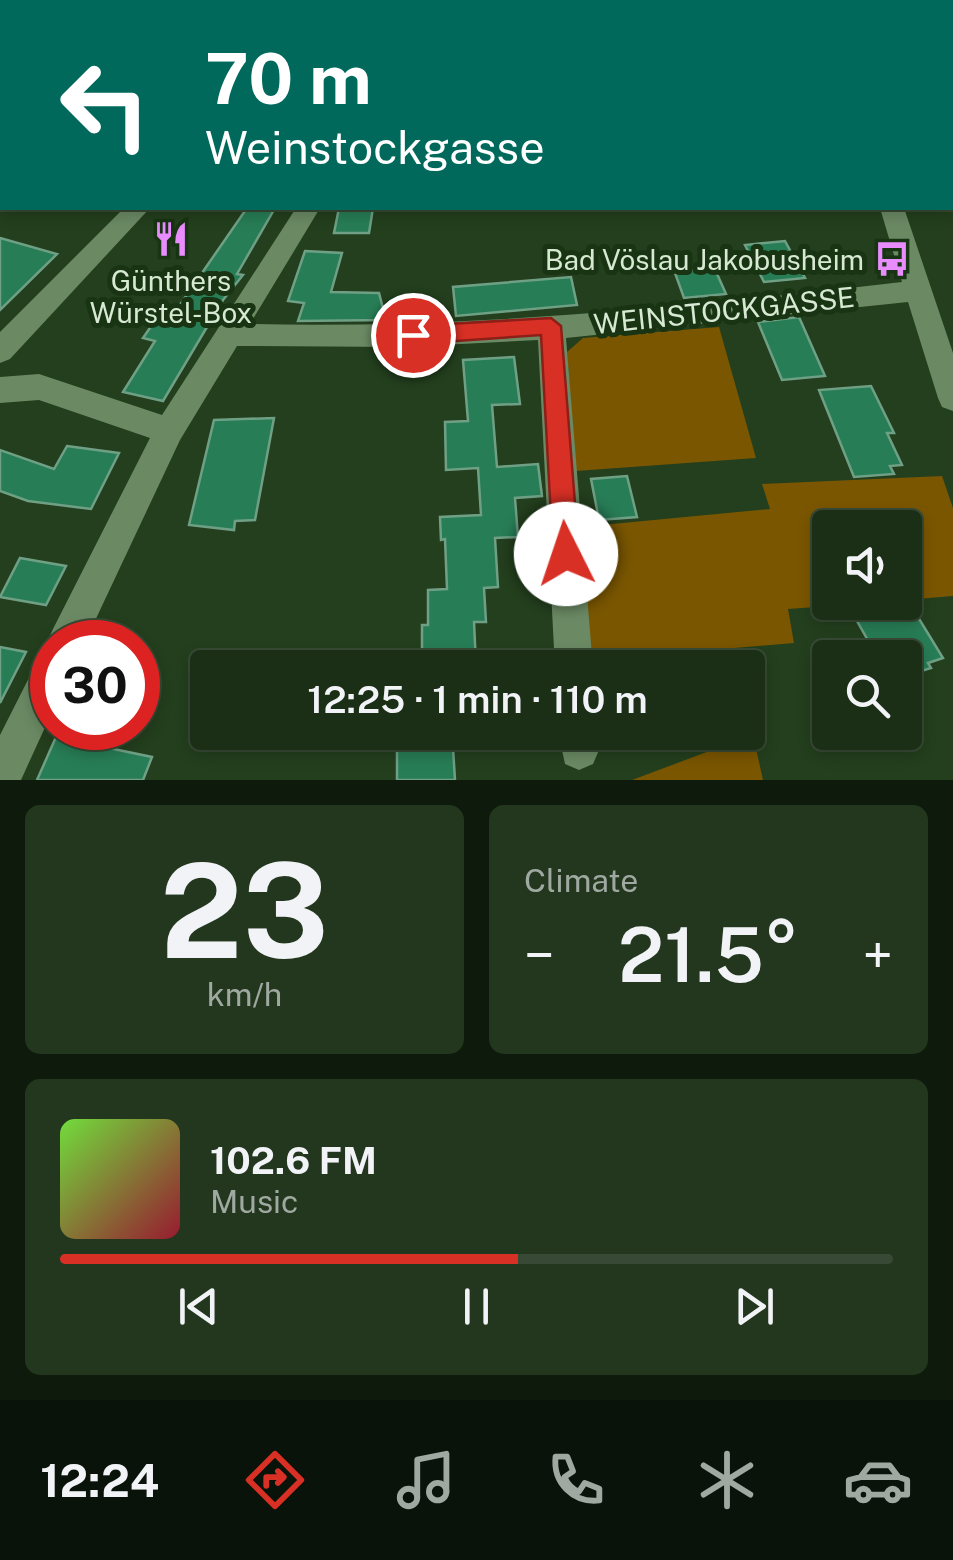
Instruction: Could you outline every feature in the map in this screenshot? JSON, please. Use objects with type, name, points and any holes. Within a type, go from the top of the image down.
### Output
[{"type":"street","points":[[0,351],[136,210]]},
{"type":"street","points":[[77,620],[168,431],[307,210]]},
{"type":"street","points":[[893,210],[953,398]]},
{"type":"street","name":"WEINSTOCKGASSE","points":[[228,335],[344,340],[695,317],[920,290]]},
{"type":"street","points":[[551,326],[573,650]]},
{"type":"street","points":[[0,390],[39,388],[168,431]]},
{"type":"street","points":[[0,779],[30,717]]},
{"type":"shaded area","points":[[719,327],[756,458],[576,471],[567,352],[583,338]]},
{"type":"shaded area","points":[[942,476],[953,508],[953,596],[922,599],[922,510],[812,510],[812,607],[788,609],[794,643],[710,650],[590,650],[580,527],[770,509],[762,484]]},
{"type":"shaded area","points":[[712,750],[756,750],[763,780],[632,780]]},
{"type":"building","points":[[246,210],[274,210],[237,274],[243,275],[223,300],[163,401],[123,392],[155,341],[143,338],[165,306],[177,309]]},
{"type":"building","points":[[339,210],[373,210],[369,233],[334,233]]},
{"type":"building","points":[[0,238],[57,254],[0,310]]},
{"type":"building","points":[[785,241],[805,278],[764,282],[745,245]]},
{"type":"building","points":[[305,251],[342,253],[331,292],[379,293],[386,320],[298,321],[304,303],[288,301]]},
{"type":"building","points":[[714,267],[726,294],[684,298],[675,273]]},
{"type":"building","points":[[571,277],[577,305],[456,316],[453,287]]},
{"type":"building","points":[[799,317],[825,376],[782,380],[758,322]]},
{"type":"building","points":[[514,357],[520,404],[492,405],[497,467],[538,464],[542,496],[515,498],[518,537],[495,538],[498,587],[484,588],[486,622],[474,622],[475,650],[422,650],[422,625],[428,625],[428,590],[447,589],[440,517],[481,515],[478,468],[446,470],[445,422],[468,421],[463,360]]},
{"type":"building","points":[[871,386],[894,433],[887,433],[902,465],[890,466],[894,474],[854,477],[819,390]]},
{"type":"building","points":[[274,418],[255,520],[235,521],[234,530],[189,525],[214,420]]},
{"type":"building","points":[[67,446],[119,453],[91,509],[28,501],[0,491],[0,450],[54,469]]},
{"type":"building","points":[[627,476],[637,517],[599,520],[591,479]]},
{"type":"building","points":[[20,558],[66,566],[46,605],[0,597]]},
{"type":"building","points":[[920,620],[943,658],[928,663],[931,668],[922,671],[922,640],[868,640],[857,621]]},
{"type":"building","points":[[0,647],[26,652],[0,703]]},
{"type":"building","points":[[50,750],[118,750],[152,757],[143,780],[37,780]]},
{"type":"building","points":[[397,750],[453,750],[455,780],[397,780]]},
{"type":"place","name":"Günthers Würstel-Box","points":[[171,239]]},
{"type":"place","name":"Bad Vöslau Jakobusheim","points":[[892,259]]},
{"type":"route","points":[[413,335],[551,326],[566,554]]}]
